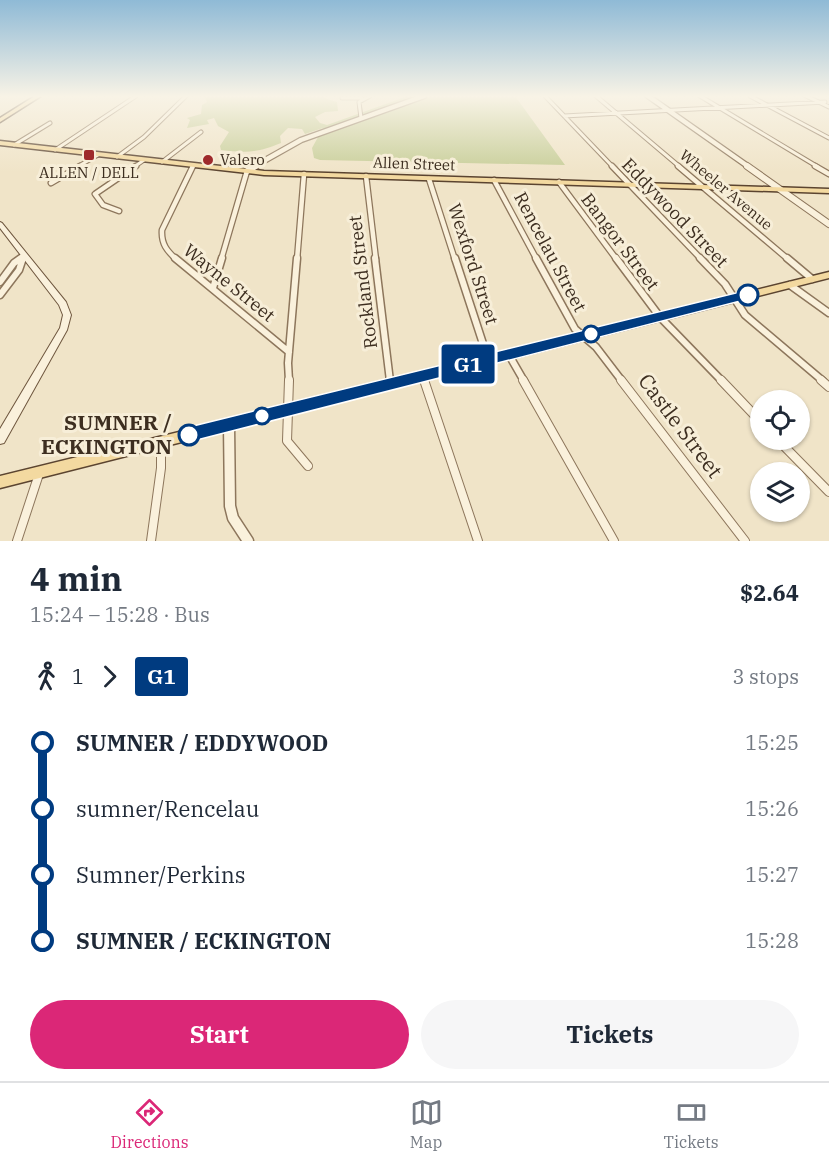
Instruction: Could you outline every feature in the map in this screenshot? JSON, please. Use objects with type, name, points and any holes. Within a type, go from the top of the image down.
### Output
[{"type":"main road","points":[[0,137],[11,145]]},
{"type":"main road","name":"Allen Street","points":[[0,143],[246,171],[829,191]]},
{"type":"main road","points":[[0,224],[63,304],[67,317],[64,328],[0,439]]},
{"type":"main road","points":[[0,482],[829,275]]},
{"type":"street","points":[[56,150],[99,121]]},
{"type":"street","points":[[117,157],[144,137],[160,121]]},
{"type":"street","points":[[213,288],[246,171],[297,142],[352,121]]},
{"type":"street","name":"Eddywood Street","points":[[569,121],[725,284],[733,298]]},
{"type":"street","name":"Wheeler Avenue","points":[[626,121],[812,279]]},
{"type":"street","points":[[683,121],[829,224]]},
{"type":"street","points":[[741,121],[829,174]]},
{"type":"street","points":[[799,121],[829,136]]},
{"type":"street","points":[[802,121],[829,136]]},
{"type":"street","points":[[11,145],[50,123]]},
{"type":"street","points":[[162,162],[201,132]]},
{"type":"street","points":[[51,183],[98,155]]},
{"type":"street","points":[[119,211],[103,205],[94,196],[144,160]]},
{"type":"street","name":"Wayne Street","points":[[193,165],[164,224],[161,240],[168,253],[289,352]]},
{"type":"street","points":[[304,174],[289,352],[287,441],[308,466]]},
{"type":"street","name":"Rockland Street","points":[[366,176],[390,384]]},
{"type":"street","name":"Wexford Street","points":[[429,179],[488,359]]},
{"type":"street","name":"Rencelau Street","points":[[494,180],[569,320],[582,336]]},
{"type":"street","name":"Bangor Street","points":[[559,182],[660,317],[750,411]]},
{"type":"street","points":[[0,282],[14,263],[24,256]]},
{"type":"street","points":[[0,295],[19,270],[24,256]]},
{"type":"street","points":[[790,285],[829,314]]},
{"type":"street","points":[[733,298],[745,315],[829,387]]},
{"type":"street","name":"Castle Street","points":[[582,336],[596,347],[745,541]]},
{"type":"street","points":[[509,355],[614,541]]},
{"type":"street","points":[[423,376],[478,541]]},
{"type":"street","points":[[229,425],[230,506],[233,518],[248,541]]},
{"type":"street","points":[[151,541],[161,468],[161,441]]},
{"type":"street","points":[[788,450],[829,492]]},
{"type":"street","points":[[18,541],[40,472]]},
{"type":"green space","points":[[190,121],[208,121],[209,124],[187,128]]},
{"type":"green space","points":[[216,121],[319,121],[327,125],[337,121],[533,121],[565,165],[320,160],[314,158],[312,148],[323,128],[305,134],[302,129],[288,128],[280,136],[281,143],[265,149],[245,152],[221,150],[220,146],[229,132],[218,126]]},
{"type":"bus line","name":"G1","points":[[189,435],[748,295]]},
{"type":"place","name":"ALLEN / DELL","points":[[89,155]]},
{"type":"place","name":"Valero","points":[[208,160]]},
{"type":"place","name":"SUMNER / ECKINGTON","points":[[189,435]]}]
